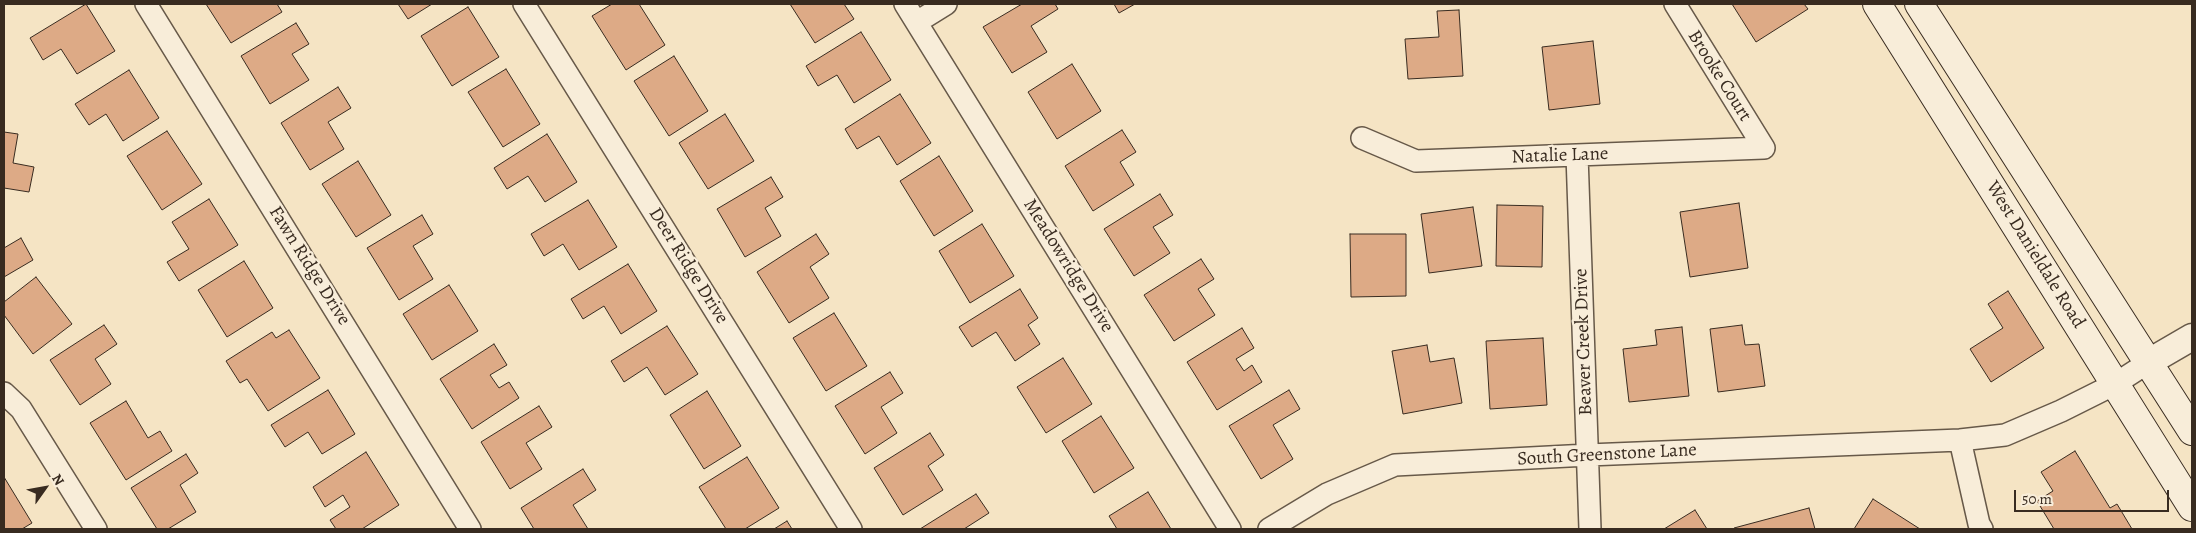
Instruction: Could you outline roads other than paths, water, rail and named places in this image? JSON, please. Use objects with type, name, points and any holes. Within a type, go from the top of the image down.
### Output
[{"type":"main road","name":"West Danieldale Road","points":[[1919,4],[2192,431]]},
{"type":"main road","name":"West Danieldale Road","points":[[1880,5],[2192,507]]},
{"type":"street","name":"Fawn Ridge Drive","points":[[146,4],[470,529]]},
{"type":"street","name":"Deer Ridge Drive","points":[[524,4],[852,529]]},
{"type":"street","name":"Meadowridge Drive","points":[[906,4],[1230,529]]},
{"type":"street","points":[[917,22],[946,4]]},
{"type":"street","name":"Brooke Court","points":[[1675,4],[1764,148]]},
{"type":"street","name":"Natalie Lane","points":[[1362,138],[1416,161],[1764,148]]},
{"type":"street","name":"Beaver Creek Drive","points":[[1577,155],[1590,529]]},
{"type":"street","points":[[2148,362],[2192,338]]},
{"type":"street","name":"South Greenstone Lane","points":[[1269,529],[1327,494],[1395,465],[1960,440],[2005,434],[2061,412],[2115,384],[2148,362]]},
{"type":"street","points":[[4,393],[21,410],[96,529]]},
{"type":"street","points":[[1960,440],[1979,524],[1982,529]]}]
